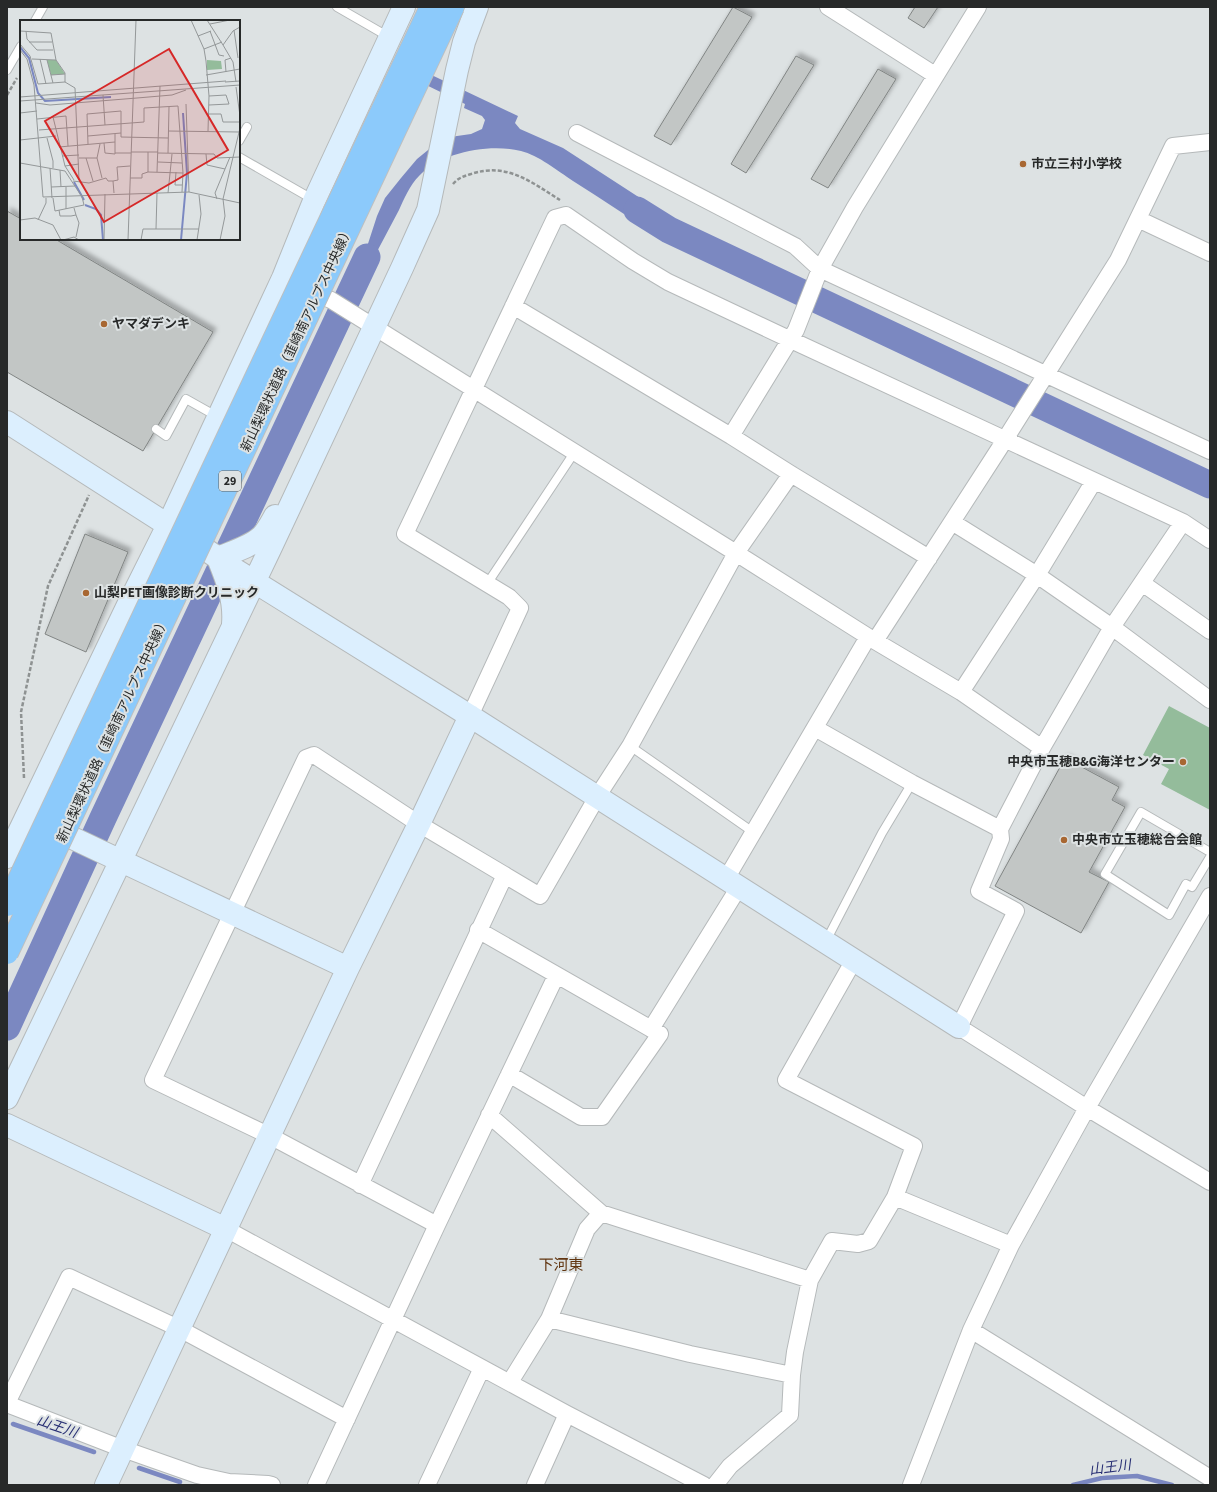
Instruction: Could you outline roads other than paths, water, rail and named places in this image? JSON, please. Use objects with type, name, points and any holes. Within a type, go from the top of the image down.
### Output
[{"type":"highway","name":"新山梨環状道路（韮崎南アルプス中央線）","points":[[7,905],[431,7]]},
{"type":"highway","name":"新山梨環状道路（韮崎南アルプス中央線）","points":[[7,954],[452,7]]},
{"type":"street","points":[[7,857],[168,525],[283,278],[314,201],[404,7]]},
{"type":"street","points":[[7,1098],[374,328],[428,210],[457,70],[464,42],[477,7]]},
{"type":"street","points":[[828,7],[935,75]]},
{"type":"street","points":[[731,436],[796,330],[800,317],[818,276],[855,207],[978,7]]},
{"type":"street","points":[[577,133],[795,246],[818,276],[1046,374],[1210,451]]},
{"type":"street","points":[[651,1028],[732,883],[753,832],[815,728],[872,639],[929,558],[1118,260],[1173,146],[1210,142]]},
{"type":"street","points":[[106,1485],[178,1328],[270,1136],[348,968],[419,824],[520,608],[509,597],[405,534],[555,218],[566,215],[633,261],[668,282],[1183,522],[1210,540]]},
{"type":"street","points":[[1138,219],[1210,254]]},
{"type":"street","points":[[283,278],[331,300],[872,639],[961,692],[1042,748]]},
{"type":"street","points":[[513,306],[731,436],[929,558]]},
{"type":"street","points":[[7,422],[168,525],[219,562],[254,581],[394,670],[470,716],[1087,1108],[1210,1182]]},
{"type":"street","points":[[128,605],[158,570],[219,562],[260,537],[268,529],[300,470],[312,458]]},
{"type":"street","points":[[437,1225],[270,1136],[153,1080],[306,758],[314,755],[419,824],[540,896],[597,796],[630,746],[736,553],[791,474]]},
{"type":"street","points":[[189,480],[190,504],[194,520],[219,562],[232,596],[234,612],[232,625]]},
{"type":"street","points":[[961,692],[1037,576],[1094,481]]},
{"type":"street","points":[[952,522],[1037,576],[1112,627],[1210,700]]},
{"type":"street","points":[[959,1027],[1016,911],[979,891],[1002,839],[1000,829],[1042,748],[1112,627],[1183,522]]},
{"type":"street","points":[[1142,583],[1210,631]]},
{"type":"street","points":[[815,728],[912,783],[1000,829]]},
{"type":"street","points":[[27,816],[348,968]]},
{"type":"street","points":[[360,1185],[505,875]]},
{"type":"street","points":[[911,1485],[971,1330],[1011,1245],[1087,1108],[1210,896]]},
{"type":"street","points":[[478,930],[556,976],[660,1034],[602,1117],[581,1117],[509,1074]]},
{"type":"street","points":[[715,1485],[730,1466],[790,1415],[795,1352],[810,1280],[832,1241],[858,1244],[869,1241],[896,1197],[914,1146],[786,1080],[854,960]]},
{"type":"street","points":[[316,1485],[437,1225],[556,976]]},
{"type":"street","points":[[489,1115],[601,1213],[810,1280]]},
{"type":"street","points":[[7,1125],[226,1229],[567,1414],[704,1485]]},
{"type":"street","points":[[896,1197],[1011,1245]]},
{"type":"street","points":[[510,1382],[549,1319],[587,1229],[601,1213]]},
{"type":"street","points":[[272,1485],[195,1480],[123,1449],[7,1403],[69,1277],[178,1328],[347,1419]]},
{"type":"street","points":[[549,1319],[690,1354],[792,1375]]},
{"type":"street","points":[[971,1330],[1210,1478]]},
{"type":"street","points":[[427,1485],[482,1368]]},
{"type":"street","points":[[535,1485],[567,1414]]},
{"type":"lane","points":[[36,20],[43,7]]},
{"type":"lane","points":[[337,7],[389,38]]},
{"type":"lane","points":[[7,70],[20,48]]},
{"type":"lane","points":[[240,139],[247,127]]},
{"type":"lane","points":[[240,158],[314,201]]},
{"type":"lane","points":[[156,429],[166,436],[186,399],[218,417]]},
{"type":"lane","points":[[488,584],[574,453]]},
{"type":"lane","points":[[630,746],[753,832]]},
{"type":"lane","points":[[826,942],[882,832],[912,783]]},
{"type":"lane","points":[[1210,852],[1141,812],[1105,874],[1169,915],[1186,884],[1192,887],[1210,857]]},
{"type":"water","points":[[421,70],[518,116],[515,123],[520,129],[563,148],[674,220],[662,239],[548,164],[528,153],[509,149],[481,149],[453,155],[428,168],[419,176],[408,192],[372,261],[365,269],[355,291],[349,289],[364,256],[377,216],[385,198],[401,178],[417,159],[433,146],[450,137],[471,134],[482,129],[485,120],[482,116],[464,108],[465,104],[416,80]]},
{"type":"waterway","points":[[637,210],[669,230],[1210,485]]},
{"type":"waterway","points":[[7,1027],[103,818],[367,257]]},
{"type":"waterway","name":"山王川","points":[[13,1424],[94,1452]]},
{"type":"waterway","name":"山王川","points":[[139,1468],[180,1482]]},
{"type":"waterway","name":"山王川","points":[[1073,1485],[1102,1478],[1137,1476],[1172,1485]]},
{"type":"place","name":"市立三村小学校","points":[[1023,164]]},
{"type":"place","name":"ヤマダデンキ","points":[[104,324]]},
{"type":"place","name":"山梨PET画像診断クリニック","points":[[86,593]]},
{"type":"place","name":"中央市玉穂B&G海洋センター","points":[[1183,762]]},
{"type":"place","name":"中央市立玉穂総合会館","points":[[1064,840]]},
{"type":"district","name":"下河東","points":[[561,1265]]}]
